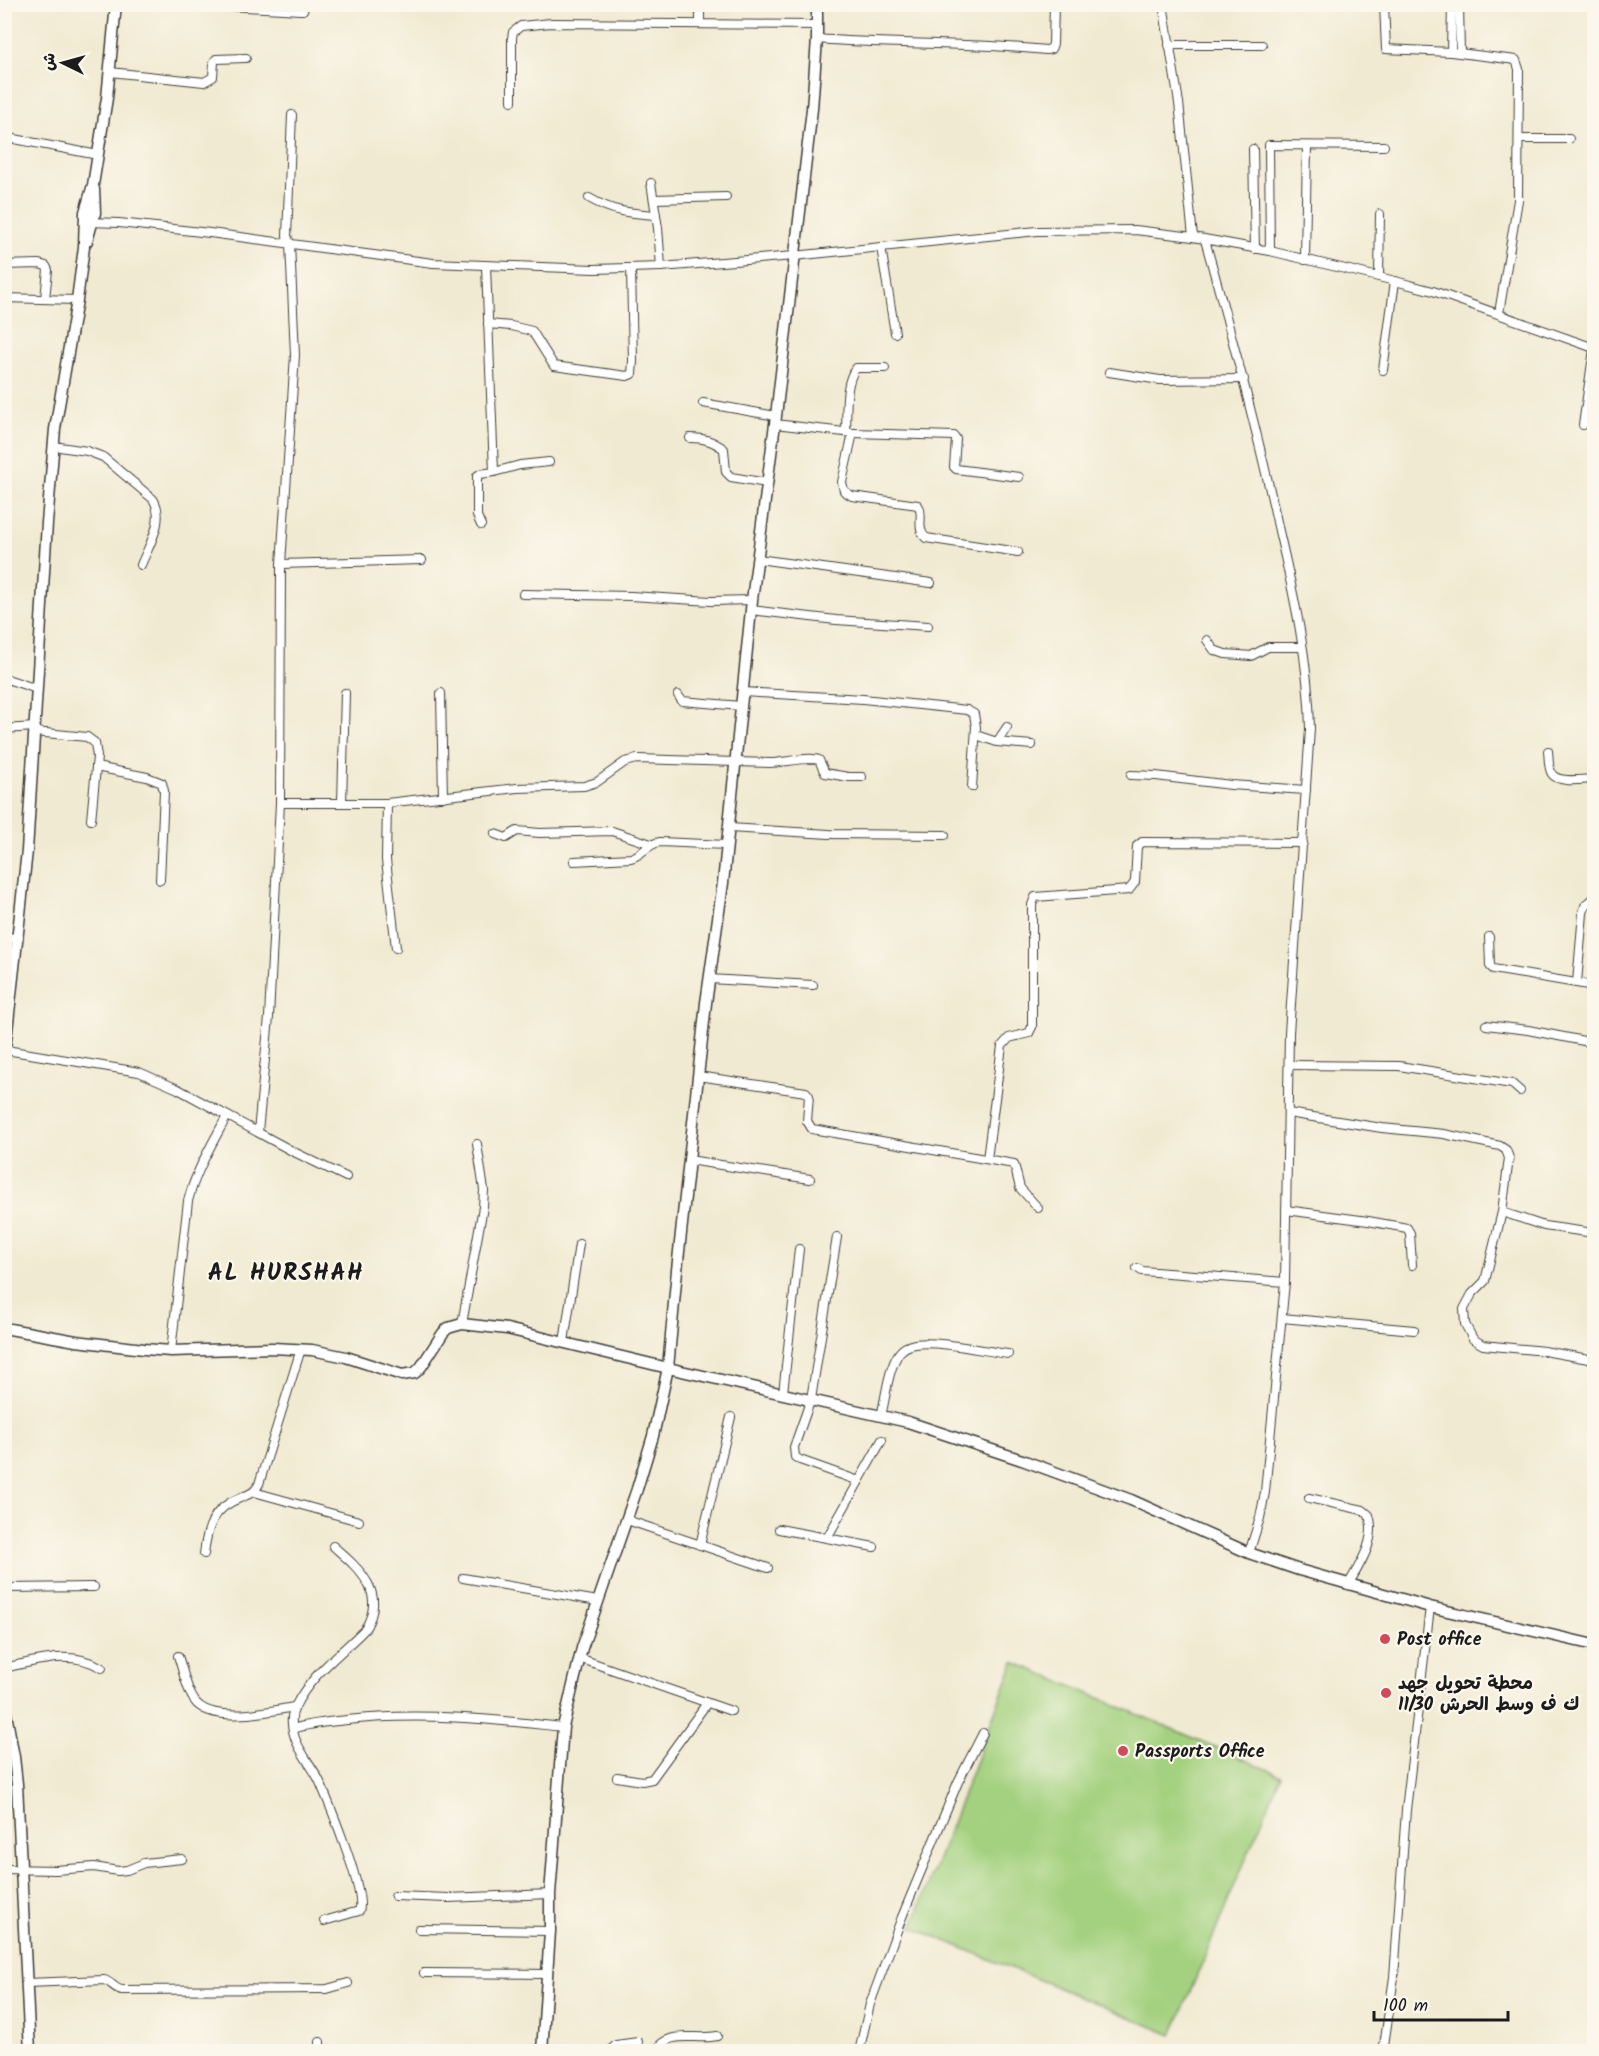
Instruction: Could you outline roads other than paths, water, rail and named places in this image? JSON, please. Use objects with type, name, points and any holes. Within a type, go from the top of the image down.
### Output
[{"type":"street","points":[[116,4],[110,72],[90,217],[53,446],[19,937],[5,1054],[139,1072],[160,1080],[346,1178]]},
{"type":"street","points":[[194,4],[300,10],[303,10],[306,4]]},
{"type":"street","points":[[700,4],[700,24]]},
{"type":"street","points":[[542,2052],[548,1974],[550,1894],[563,1727],[579,1658],[627,1520],[652,1436],[668,1368],[698,1076],[729,828],[751,605],[812,109],[818,39],[818,4]]},
{"type":"street","points":[[818,39],[1003,46],[1046,50],[1051,49],[1053,44],[1054,4]]},
{"type":"street","points":[[1162,4],[1179,103],[1193,237]]},
{"type":"street","points":[[1384,4],[1386,49],[1460,52],[1516,60],[1520,69],[1518,200],[1499,313]]},
{"type":"street","points":[[1451,52],[1452,4]]},
{"type":"street","points":[[1459,4],[1460,52]]},
{"type":"street","points":[[512,101],[512,38],[513,32],[521,26],[551,23],[817,26]]},
{"type":"street","points":[[1169,45],[1262,45]]},
{"type":"street","points":[[110,72],[204,82],[213,77],[213,66],[216,59],[246,58]]},
{"type":"street","points":[[258,1132],[269,1017],[280,802],[281,564],[295,355],[290,243],[287,239],[292,115]]},
{"type":"street","points":[[4,137],[98,155]]},
{"type":"street","points":[[1520,139],[1569,139]]},
{"type":"street","points":[[1270,251],[1268,146],[1270,144],[1384,146]]},
{"type":"street","points":[[1305,260],[1307,146]]},
{"type":"street","points":[[1252,149],[1255,249]]},
{"type":"street","points":[[651,183],[657,215],[661,267]]},
{"type":"street","points":[[654,199],[726,197]]},
{"type":"street","points":[[589,198],[610,209],[627,213],[657,215]]},
{"type":"street","points":[[1378,277],[1380,214]]},
{"type":"street","points":[[90,217],[433,262],[486,266],[631,269],[794,256],[1005,234],[1073,230],[1135,230],[1193,237],[1270,251],[1433,291],[1594,348],[1583,425]]},
{"type":"street","points":[[1205,240],[1244,379],[1289,575],[1310,699],[1289,1065],[1285,1282],[1265,1492],[1260,1518],[1249,1552]]},
{"type":"street","points":[[881,247],[895,333]]},
{"type":"street","points":[[4,265],[39,264],[46,266],[48,270],[45,299]]},
{"type":"street","points":[[486,266],[494,472]]},
{"type":"street","points":[[488,324],[532,331],[554,366],[627,376],[632,374],[633,361],[631,269]]},
{"type":"street","points":[[1383,370],[1395,281]]},
{"type":"street","points":[[4,298],[77,300]]},
{"type":"street","points":[[885,368],[856,368],[849,382],[849,433],[842,488],[848,494],[918,505],[921,509],[921,533],[926,538],[1018,552]]},
{"type":"street","points":[[1109,372],[1160,380],[1244,379]]},
{"type":"street","points":[[703,403],[775,420],[849,433],[954,436],[956,439],[954,466],[956,469],[1019,477]]},
{"type":"street","points":[[690,438],[702,438],[724,449],[726,472],[731,477],[767,483]]},
{"type":"street","points":[[53,446],[87,451],[102,457],[153,499],[158,506],[158,521],[141,565]]},
{"type":"street","points":[[481,525],[477,516],[477,476],[520,465],[549,462]]},
{"type":"street","points":[[281,564],[422,560]]},
{"type":"street","points":[[758,560],[931,583]]},
{"type":"street","points":[[523,594],[631,596],[704,601],[751,605],[836,620],[928,626]]},
{"type":"street","points":[[1207,640],[1214,650],[1225,654],[1251,656],[1268,647],[1302,647]]},
{"type":"street","points":[[4,678],[37,688]]},
{"type":"street","points":[[743,692],[863,699],[961,708],[974,714],[976,735],[972,787]]},
{"type":"street","points":[[342,803],[345,693]]},
{"type":"street","points":[[441,693],[443,797]]},
{"type":"street","points":[[678,695],[682,701],[741,706]]},
{"type":"street","points":[[998,742],[1007,727]]},
{"type":"street","points":[[4,729],[35,729],[92,740],[97,749],[91,820]]},
{"type":"street","points":[[976,735],[998,742],[1032,745]]},
{"type":"street","points":[[1548,751],[1554,777],[1594,779]]},
{"type":"street","points":[[280,802],[387,803],[517,788],[591,784],[606,777],[625,762],[634,759],[783,763],[812,757],[819,760],[825,773],[862,777]]},
{"type":"street","points":[[96,767],[147,777],[162,783],[164,791],[160,880]]},
{"type":"street","points":[[1131,775],[1306,790]]},
{"type":"street","points":[[387,803],[386,860],[396,948]]},
{"type":"street","points":[[729,828],[829,834],[945,835]]},
{"type":"street","points":[[495,834],[506,838],[518,831],[540,833],[612,831],[651,844],[664,842],[726,845]]},
{"type":"street","points":[[987,1159],[1002,1046],[1006,1040],[1029,1033],[1032,1027],[1032,904],[1035,897],[1129,890],[1135,882],[1137,846],[1142,842],[1303,843]]},
{"type":"street","points":[[574,861],[631,858],[639,855],[651,844]]},
{"type":"street","points":[[1577,983],[1583,913],[1585,906],[1594,898]]},
{"type":"street","points":[[4,938],[19,937]]},
{"type":"street","points":[[1490,937],[1490,966],[1493,969],[1594,986]]},
{"type":"street","points":[[709,979],[813,985]]},
{"type":"street","points":[[1486,1025],[1528,1030],[1594,1043]]},
{"type":"street","points":[[1289,1065],[1416,1068],[1512,1084],[1520,1091]]},
{"type":"street","points":[[698,1076],[807,1093],[809,1096],[807,1121],[812,1129],[1014,1164],[1020,1188],[1038,1208]]},
{"type":"street","points":[[1288,1113],[1382,1128],[1444,1134],[1500,1146],[1506,1150],[1509,1158],[1502,1212],[1485,1281],[1472,1294],[1464,1309],[1465,1324],[1473,1339],[1483,1345],[1544,1351],[1594,1360]]},
{"type":"street","points":[[171,1351],[188,1201],[203,1159],[227,1116]]},
{"type":"street","points":[[462,1324],[483,1207],[484,1190],[477,1144]]},
{"type":"street","points":[[689,1160],[810,1179]]},
{"type":"street","points":[[1286,1210],[1407,1228],[1410,1233],[1412,1265]]},
{"type":"street","points":[[1502,1212],[1544,1226],[1594,1233]]},
{"type":"street","points":[[837,1237],[811,1399],[795,1442],[795,1456],[809,1464],[859,1481]]},
{"type":"street","points":[[564,1342],[579,1244]]},
{"type":"street","points":[[783,1393],[799,1249]]},
{"type":"street","points":[[1137,1268],[1142,1271],[1285,1282]]},
{"type":"street","points":[[1282,1318],[1414,1330]]},
{"type":"street","points":[[4,1328],[109,1346],[171,1351],[301,1349],[328,1353],[392,1373],[408,1375],[421,1367],[448,1328],[462,1324],[491,1326],[811,1399],[938,1431],[1131,1500],[1249,1552],[1299,1570],[1430,1607],[1594,1645]]},
{"type":"street","points":[[881,1416],[894,1362],[907,1346],[930,1344],[1008,1354]]},
{"type":"street","points":[[254,1492],[262,1476],[301,1349]]},
{"type":"street","points":[[700,1545],[731,1417]]},
{"type":"street","points":[[827,1538],[882,1440]]},
{"type":"street","points":[[204,1554],[206,1536],[215,1515],[229,1503],[254,1492],[359,1521]]},
{"type":"street","points":[[1309,1498],[1363,1510],[1370,1515],[1372,1532],[1370,1543],[1348,1585]]},
{"type":"street","points":[[627,1520],[768,1568]]},
{"type":"street","points":[[779,1529],[874,1547]]},
{"type":"street","points":[[324,1921],[359,1911],[362,1906],[353,1871],[320,1783],[297,1744],[293,1729],[294,1707],[323,1668],[365,1629],[372,1614],[371,1593],[365,1576],[333,1546]]},
{"type":"street","points":[[464,1578],[598,1601]]},
{"type":"street","points":[[4,1588],[94,1587]]},
{"type":"street","points":[[1383,2052],[1394,1977],[1406,1810],[1430,1607]]},
{"type":"street","points":[[4,1668],[72,1656],[91,1661],[102,1668]]},
{"type":"street","points":[[178,1656],[195,1701],[205,1710],[237,1714],[294,1707]]},
{"type":"street","points":[[579,1658],[731,1711]]},
{"type":"street","points":[[4,1703],[14,1757],[30,2051],[4,2050]]},
{"type":"street","points":[[617,1777],[642,1781],[652,1779],[707,1703]]},
{"type":"street","points":[[293,1729],[312,1724],[360,1718],[407,1716],[563,1727]]},
{"type":"street","points":[[859,2052],[870,2004],[902,1917],[958,1782],[983,1733]]},
{"type":"street","points":[[4,1869],[56,1870],[94,1867],[127,1870],[144,1863],[182,1858]]},
{"type":"street","points":[[395,1896],[448,1898],[550,1894]]},
{"type":"street","points":[[419,1929],[550,1931]]},
{"type":"street","points":[[423,1973],[548,1974]]},
{"type":"street","points":[[27,1983],[104,1980],[117,1989],[137,1991],[327,1989],[348,1983]]},
{"type":"street","points":[[654,2052],[659,2044],[668,2038],[717,2036]]},
{"type":"street","points":[[320,2042],[320,2052]]},
{"type":"street","points":[[609,2052],[616,2045],[638,2042]]},
{"type":"place","name":"Post office","points":[[1385,1639]]},
{"type":"place","name":"محطة تحويل جهد 11/30 ك ف وسط الحرش","points":[[1386,1693]]},
{"type":"place","name":"Passports Office","points":[[1123,1751]]},
{"type":"district","name":"AL HURSHAH","points":[[286,1272]]}]
